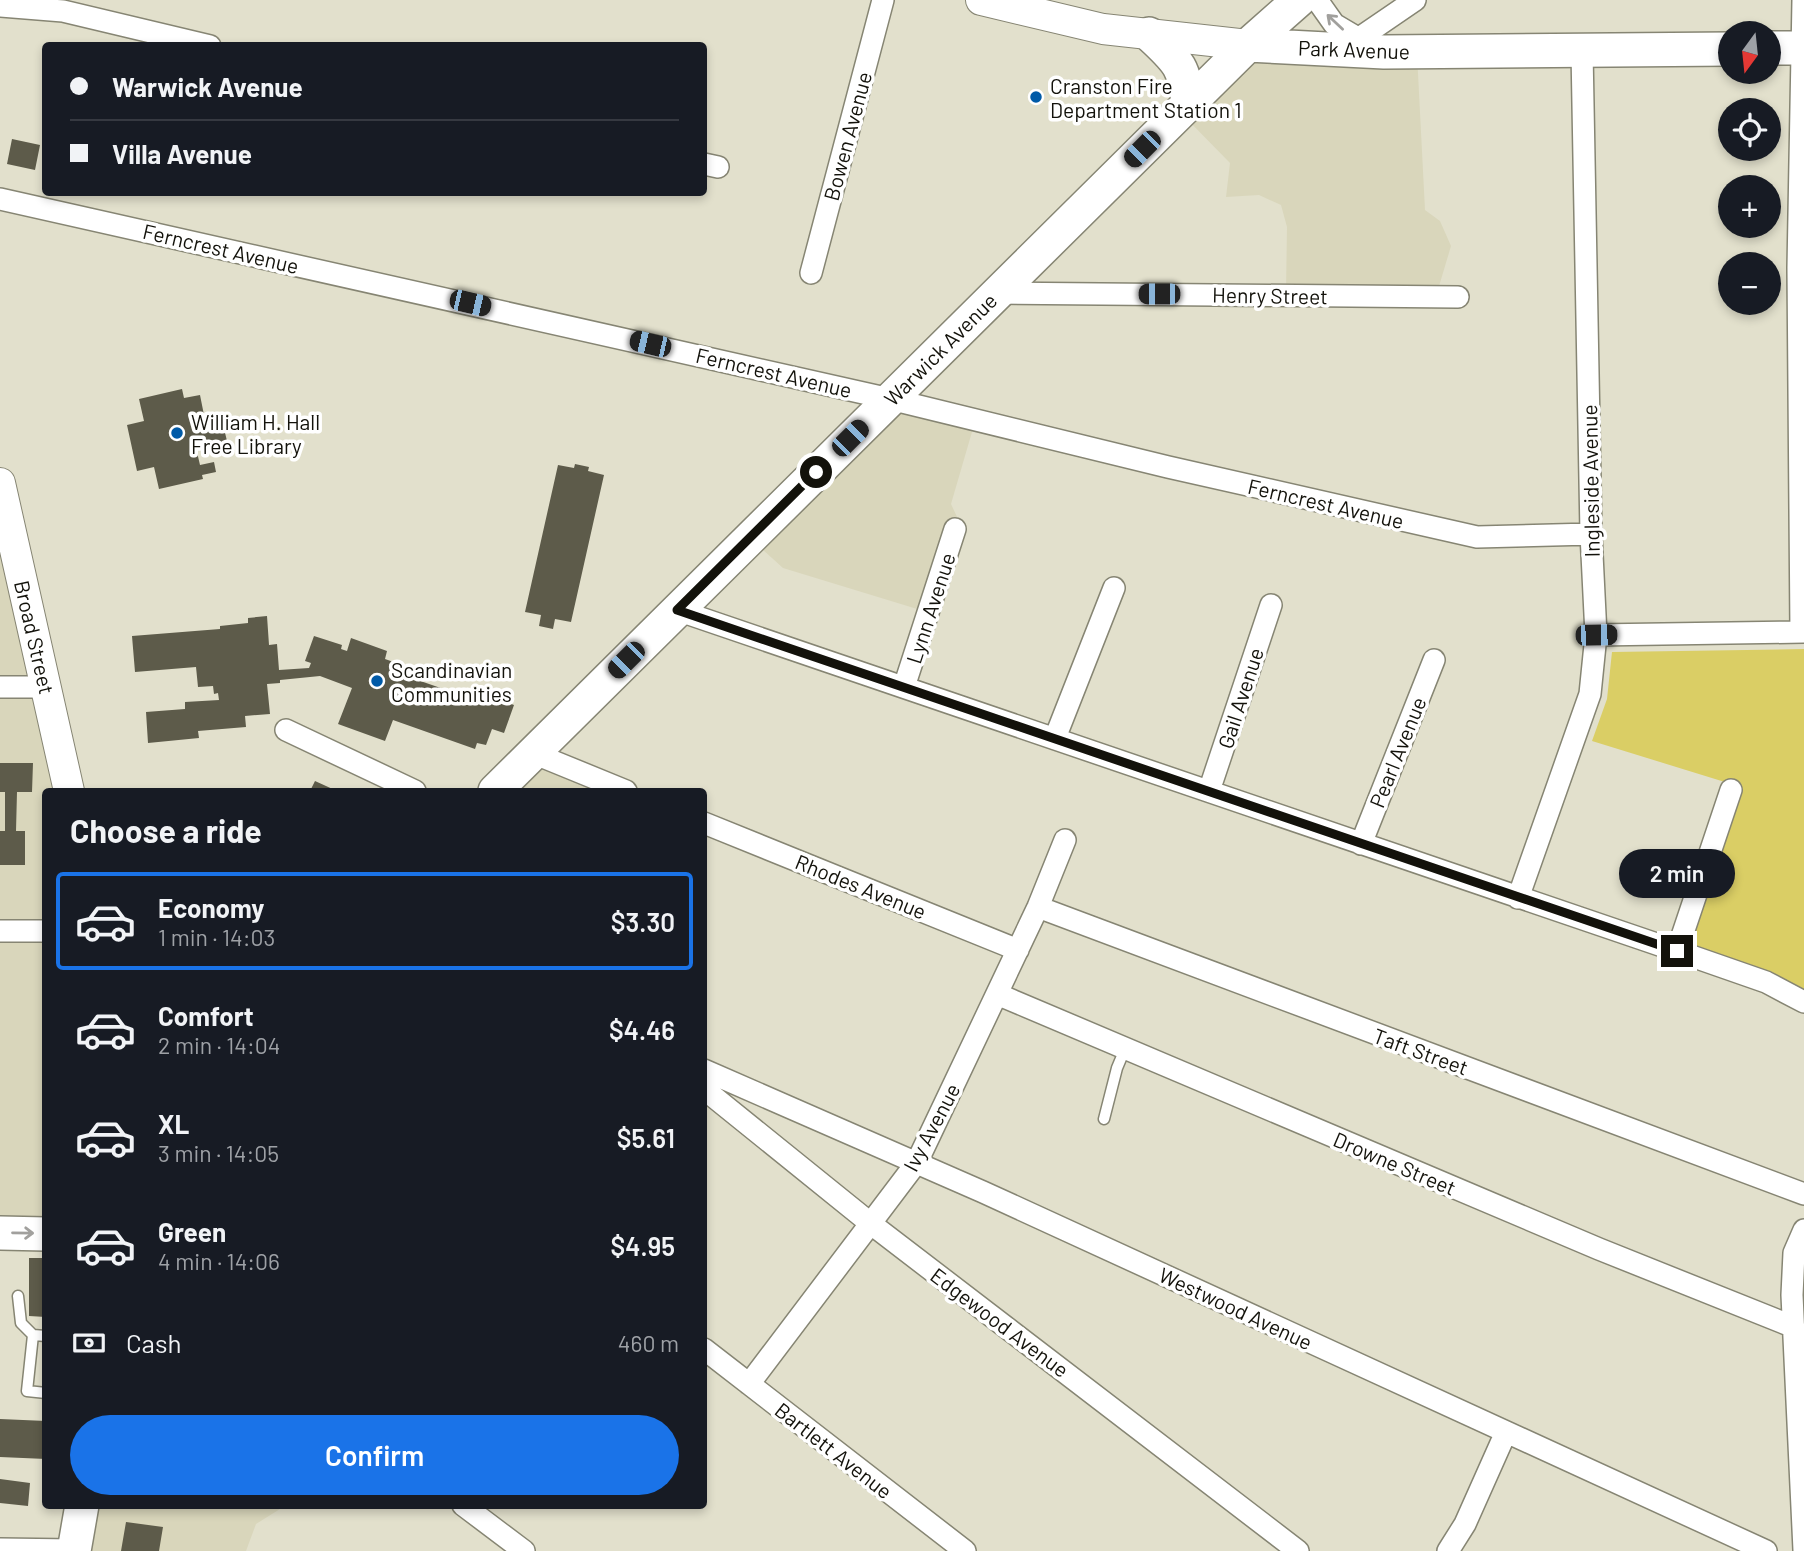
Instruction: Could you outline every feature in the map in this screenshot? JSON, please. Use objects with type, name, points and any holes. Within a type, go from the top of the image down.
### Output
[{"type":"main road","name":"Park Avenue","points":[[981,0],[1014,4],[1103,29],[1248,45],[1582,51],[1718,49]]},
{"type":"main road","name":"Warwick Avenue","points":[[498,788],[1188,104],[1299,0]]},
{"type":"main road","points":[[1149,34],[1176,60],[1186,80],[1188,104]]},
{"type":"main road","points":[[1782,48],[1803,48]]},
{"type":"main road","name":"Broad Street","points":[[0,483],[68,788]]},
{"type":"main road","points":[[0,1210],[42,1211]]},
{"type":"main road","points":[[0,1233],[42,1234]]},
{"type":"main road","points":[[74,1551],[81,1509]]},
{"type":"street","name":"Bowen Avenue","points":[[811,273],[883,0]]},
{"type":"street","points":[[1317,0],[1334,24],[1371,46],[1415,0]]},
{"type":"street","points":[[1596,635],[1803,632],[1798,268],[1802,185],[1802,0]]},
{"type":"street","points":[[0,6],[62,11],[193,42]]},
{"type":"street","name":"Ingleside Avenue","points":[[1518,898],[1590,694],[1596,635],[1591,534],[1582,51]]},
{"type":"street","name":"Ferncrest Avenue","points":[[0,198],[890,398],[1168,467],[1477,537],[1591,534]]},
{"type":"street","name":"Henry Street","points":[[998,293],[1458,297]]},
{"type":"street","name":"Lynn Avenue","points":[[904,687],[955,528]]},
{"type":"street","points":[[1055,738],[1114,589]]},
{"type":"street","name":"Gail Avenue","points":[[1209,791],[1271,605]]},
{"type":"street","points":[[677,610],[1677,951],[1766,982],[1804,1002]]},
{"type":"street","name":"Pearl Avenue","points":[[1361,844],[1433,660]]},
{"type":"street","points":[[0,687],[46,687]]},
{"type":"street","points":[[286,730],[409,788]]},
{"type":"street","points":[[533,753],[619,788]]},
{"type":"street","points":[[1677,951],[1731,790]]},
{"type":"street","name":"Rhodes Avenue","points":[[707,823],[1018,950]]},
{"type":"street","name":"Ivy Avenue","points":[[749,1384],[917,1162],[1038,907],[1065,841]]},
{"type":"street","name":"Taft Street","points":[[1038,907],[1804,1194]]},
{"type":"street","points":[[0,931],[42,931]]},
{"type":"street","name":"Drowne Street","points":[[997,994],[1599,1249],[1794,1327]]},
{"type":"street","name":"Westwood Avenue","points":[[707,1071],[917,1162],[1766,1551]]},
{"type":"street","name":"Edgewood Avenue","points":[[707,1091],[870,1223],[1298,1551]]},
{"type":"street","points":[[1804,1230],[1794,1253],[1792,1295],[1804,1550]]},
{"type":"street","name":"Bartlett Avenue","points":[[707,1351],[965,1551]]},
{"type":"street","points":[[1448,1551],[1465,1524],[1506,1432]]},
{"type":"street","points":[[468,1509],[524,1551]]},
{"type":"street","points":[[0,1549],[74,1551]]},
{"type":"lane","points":[[1104,1119],[1117,1068],[1125,1049]]},
{"type":"lane","points":[[18,1296],[21,1323],[33,1335],[42,1336]]},
{"type":"lane","points":[[33,1335],[27,1391],[42,1393]]},
{"type":"shaded area","points":[[1245,46],[1417,54],[1425,210],[1440,221],[1451,246],[1437,293],[1286,292],[1287,227],[1281,205],[1259,195],[1226,197],[1230,163],[1181,113]]},
{"type":"shaded area","points":[[886,401],[974,425],[951,504],[958,519],[927,612],[783,568],[751,539]]},
{"type":"shaded area","points":[[0,488],[66,788],[42,788],[42,1228],[0,1225]]},
{"type":"shaded area","points":[[1804,649],[1804,994],[1687,948],[1741,787],[1592,741],[1607,699],[1612,652]]},
{"type":"shaded area","points":[[525,760],[596,788],[497,788]]},
{"type":"shaded area","points":[[76,1509],[280,1509],[256,1524],[246,1551],[0,1551],[70,1544]]},
{"type":"building","points":[[12,139],[40,145],[35,170],[7,164]]},
{"type":"building","name":"William H. Hall Free Library","points":[[182,389],[184,398],[200,395],[204,415],[220,412],[227,441],[196,448],[200,465],[214,462],[216,472],[202,475],[203,479],[159,489],[154,467],[137,471],[127,425],[144,421],[139,399]]},
{"type":"building","points":[[575,464],[589,467],[588,471],[604,475],[571,622],[555,619],[553,629],[539,626],[541,615],[525,612],[558,465],[574,468]]},
{"type":"building","name":"Scandinavian Communities","points":[[267,616],[269,645],[277,644],[279,670],[309,668],[311,663],[305,661],[314,636],[342,645],[341,649],[347,651],[351,638],[387,651],[385,659],[405,666],[403,675],[487,704],[490,696],[514,705],[504,733],[492,729],[486,745],[477,743],[475,749],[393,720],[385,741],[338,724],[352,688],[320,676],[267,684],[270,714],[245,716],[246,727],[198,731],[199,738],[148,743],[146,712],[185,709],[185,702],[219,700],[218,693],[214,694],[213,686],[198,687],[196,667],[135,672],[132,636],[220,629],[220,626],[248,623],[248,618]]},
{"type":"building","points":[[0,763],[33,763],[32,792],[17,792],[16,831],[25,831],[25,865],[0,865],[0,831],[5,831],[5,792],[0,792]]},
{"type":"building","points":[[315,781],[330,788],[312,788]]},
{"type":"building","points":[[29,1258],[42,1258],[42,1317],[29,1316]]},
{"type":"building","points":[[0,1419],[42,1421],[42,1459],[0,1457]]},
{"type":"building","points":[[0,1479],[30,1483],[28,1506],[0,1503]]},
{"type":"building","points":[[126,1522],[163,1527],[159,1551],[121,1551]]},
{"type":"place","name":"Cranston Fire Department Station 1","points":[[1036,97]]},
{"type":"place","name":"William H. Hall Free Library","points":[[177,433]]},
{"type":"place","name":"Scandinavian Communities","points":[[377,681]]},
{"type":"route","points":[[816,472],[677,610],[1677,951]]}]
